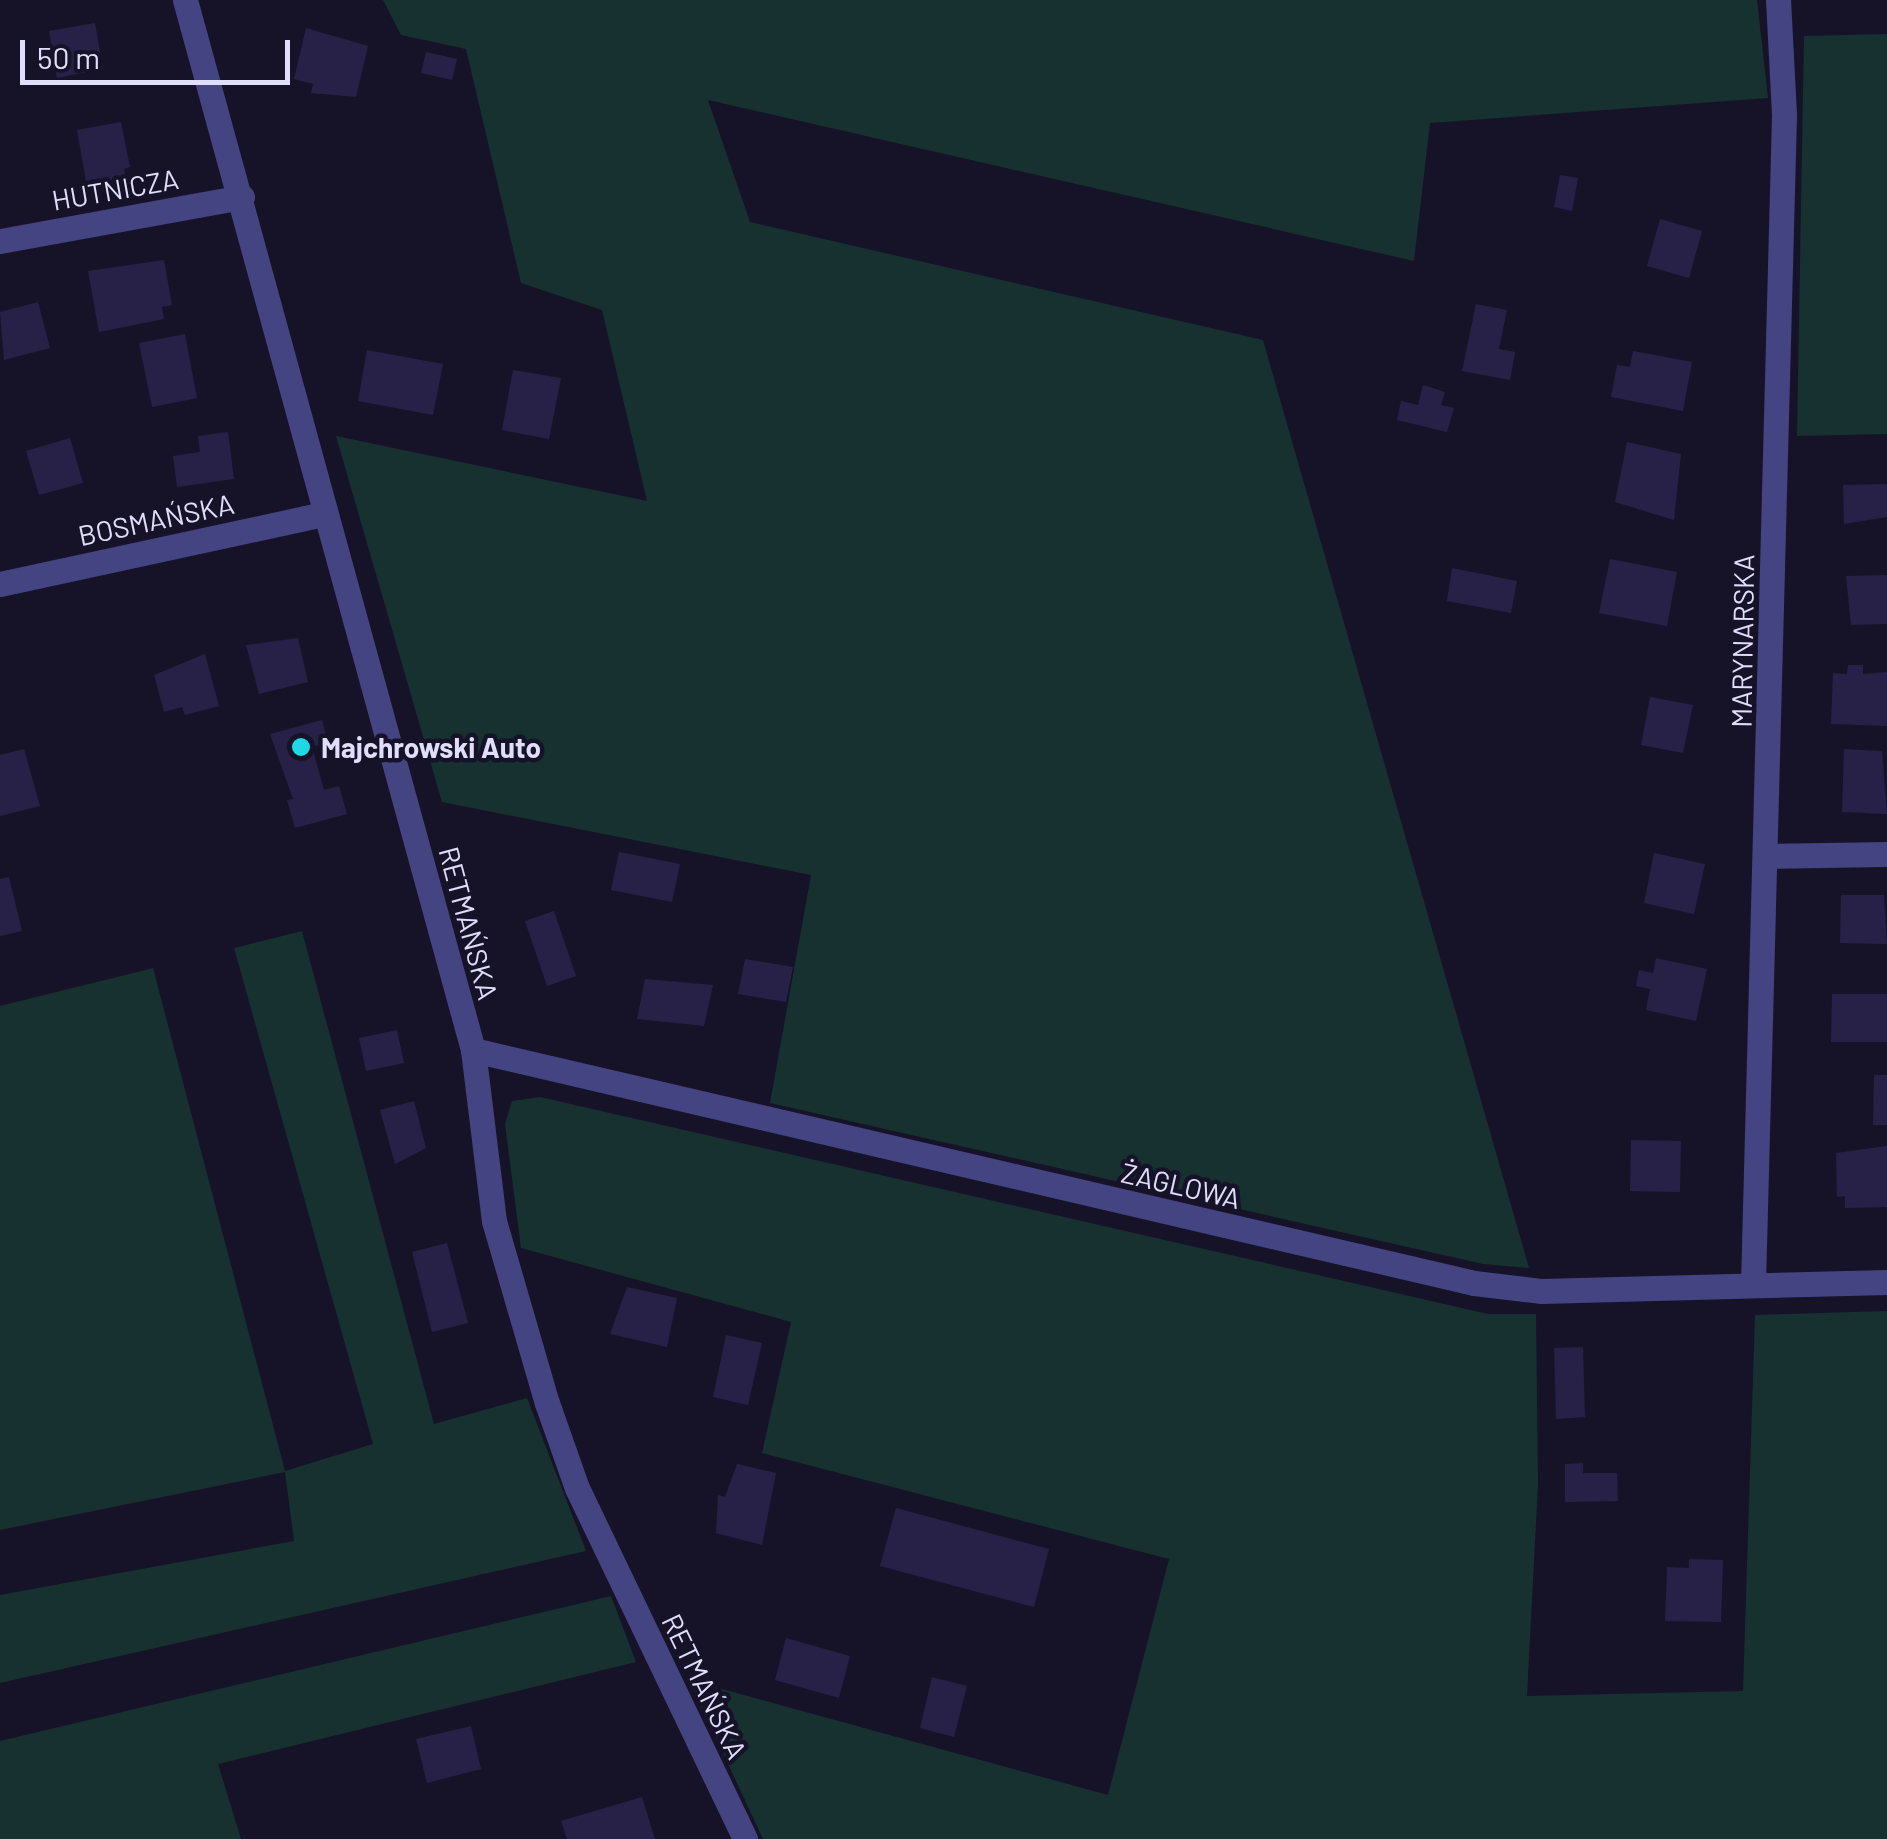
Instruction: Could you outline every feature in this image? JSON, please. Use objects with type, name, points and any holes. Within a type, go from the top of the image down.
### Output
[{"type":"street","name":"RETMAŃSKA","points":[[185,0],[242,197],[324,514],[472,1050],[494,1221],[546,1403],[576,1488],[745,1839]]},
{"type":"street","name":"MARYNARSKA","points":[[1753,1284],[1784,114],[1778,0]]},
{"type":"street","name":"HUTNICZA","points":[[0,241],[242,197]]},
{"type":"street","name":"BOSMAŃSKA","points":[[0,584],[324,514]]},
{"type":"street","points":[[1767,856],[1887,854]]},
{"type":"street","name":"ŻAGLOWA","points":[[472,1050],[1474,1284],[1541,1291],[1887,1282]]},
{"type":"green space","points":[[383,0],[1757,0],[1768,98],[1430,123],[1414,261],[708,100],[750,222],[1263,340],[1529,1268],[1483,1264],[770,1103],[811,875],[442,802],[336,436],[647,501],[602,310],[521,283],[466,49],[401,35]]},
{"type":"green space","points":[[1887,34],[1887,434],[1797,436],[1804,36]]},
{"type":"green space","points":[[302,931],[434,1424],[527,1398],[586,1551],[0,1683],[0,1595],[294,1541],[285,1472],[0,1530],[0,1006],[153,968],[285,1471],[373,1444],[234,948]]},
{"type":"green space","points":[[540,1097],[1488,1314],[1536,1314],[1538,1484],[1527,1696],[1743,1691],[1755,1315],[1887,1311],[1887,1839],[763,1839],[689,1680],[1108,1795],[1169,1559],[762,1453],[791,1322],[521,1248],[505,1124],[512,1101]]},
{"type":"green space","points":[[611,1596],[636,1662],[218,1764],[241,1839],[0,1839],[0,1741]]},
{"type":"building","points":[[95,23],[103,69],[57,78],[49,31]]},
{"type":"building","points":[[306,28],[368,46],[356,97],[311,93],[313,84],[294,79]]},
{"type":"building","points":[[426,52],[457,59],[452,80],[421,73]]},
{"type":"building","points":[[121,122],[130,167],[124,169],[126,180],[87,187],[77,130]]},
{"type":"building","points":[[1560,175],[1578,178],[1572,211],[1554,207]]},
{"type":"building","points":[[1660,219],[1702,231],[1689,278],[1647,266]]},
{"type":"building","points":[[164,260],[172,305],[162,307],[164,319],[99,332],[88,271]]},
{"type":"building","points":[[38,302],[50,348],[4,360],[0,312]]},
{"type":"building","points":[[1476,304],[1507,310],[1499,349],[1515,352],[1510,380],[1462,371]]},
{"type":"building","points":[[185,334],[197,398],[152,407],[139,343]]},
{"type":"building","points":[[367,350],[443,364],[433,415],[358,401]]},
{"type":"building","points":[[1633,351],[1692,362],[1683,411],[1611,397],[1617,365],[1630,367]]},
{"type":"building","points":[[513,370],[561,378],[549,439],[502,430]]},
{"type":"building","points":[[1423,385],[1445,392],[1441,405],[1454,408],[1447,432],[1397,420],[1401,401],[1418,405]]},
{"type":"building","points":[[228,432],[234,479],[177,487],[173,456],[200,452],[198,436]]},
{"type":"building","points":[[70,438],[83,483],[39,495],[26,451]]},
{"type":"building","points":[[1627,442],[1681,454],[1674,520],[1615,502]]},
{"type":"building","points":[[1887,484],[1887,517],[1844,524],[1843,485]]},
{"type":"building","points":[[1610,559],[1677,572],[1667,626],[1599,613]]},
{"type":"building","points":[[1452,568],[1517,581],[1511,613],[1447,601]]},
{"type":"building","points":[[1887,575],[1887,624],[1851,625],[1846,576]]},
{"type":"building","points":[[298,638],[308,682],[259,694],[246,645]]},
{"type":"building","points":[[205,654],[219,706],[185,715],[182,707],[164,712],[154,675]]},
{"type":"building","points":[[1848,665],[1863,665],[1863,674],[1887,672],[1887,726],[1831,724],[1833,673],[1847,674]]},
{"type":"building","points":[[1650,697],[1693,705],[1683,753],[1641,745]]},
{"type":"building","points":[[322,720],[328,742],[312,747],[324,790],[339,786],[347,814],[295,828],[287,800],[293,799],[270,734]]},
{"type":"building","points":[[24,749],[40,806],[0,816],[0,755]]},
{"type":"building","points":[[1844,749],[1882,751],[1887,814],[1842,812]]},
{"type":"building","points":[[619,852],[680,864],[672,902],[611,890]]},
{"type":"building","points":[[1654,853],[1705,864],[1694,914],[1644,903]]},
{"type":"building","points":[[9,877],[22,931],[0,936],[0,879]]},
{"type":"building","points":[[1841,895],[1884,895],[1887,944],[1840,943]]},
{"type":"building","points":[[554,911],[576,976],[547,986],[525,921]]},
{"type":"building","points":[[1656,958],[1707,969],[1696,1021],[1646,1010],[1650,989],[1636,986],[1639,970],[1653,973]]},
{"type":"building","points":[[745,959],[793,967],[786,1002],[738,994]]},
{"type":"building","points":[[645,979],[713,985],[704,1026],[637,1019]]},
{"type":"building","points":[[1832,994],[1887,994],[1887,1042],[1831,1042]]},
{"type":"building","points":[[397,1030],[404,1063],[366,1071],[359,1038]]},
{"type":"building","points":[[1874,1075],[1887,1075],[1887,1125],[1873,1125]]},
{"type":"building","points":[[414,1101],[426,1148],[395,1164],[380,1110]]},
{"type":"building","points":[[1631,1140],[1681,1141],[1680,1192],[1630,1191]]},
{"type":"building","points":[[1887,1146],[1887,1207],[1845,1208],[1845,1196],[1837,1197],[1836,1153]]},
{"type":"building","points":[[447,1243],[468,1323],[432,1332],[412,1252]]},
{"type":"building","points":[[627,1287],[677,1298],[667,1347],[610,1334]]},
{"type":"building","points":[[726,1335],[762,1343],[748,1405],[713,1397]]},
{"type":"building","points":[[1583,1347],[1585,1417],[1556,1419],[1554,1348]]},
{"type":"building","points":[[1583,1463],[1583,1473],[1617,1473],[1618,1501],[1565,1502],[1565,1464]]},
{"type":"building","points":[[737,1464],[776,1473],[762,1545],[716,1533],[718,1495],[725,1497]]},
{"type":"building","points":[[896,1508],[1049,1549],[1034,1607],[880,1566]]},
{"type":"building","points":[[1689,1559],[1723,1560],[1721,1622],[1665,1621],[1667,1567],[1689,1568]]},
{"type":"building","points":[[786,1638],[850,1656],[839,1698],[775,1680]]},
{"type":"building","points":[[932,1677],[967,1686],[954,1737],[920,1728]]},
{"type":"building","points":[[471,1726],[481,1769],[427,1783],[416,1739]]},
{"type":"building","points":[[642,1797],[655,1839],[567,1839],[561,1821]]},
{"type":"place","name":"Majchrowski Auto","points":[[301,747]]}]
